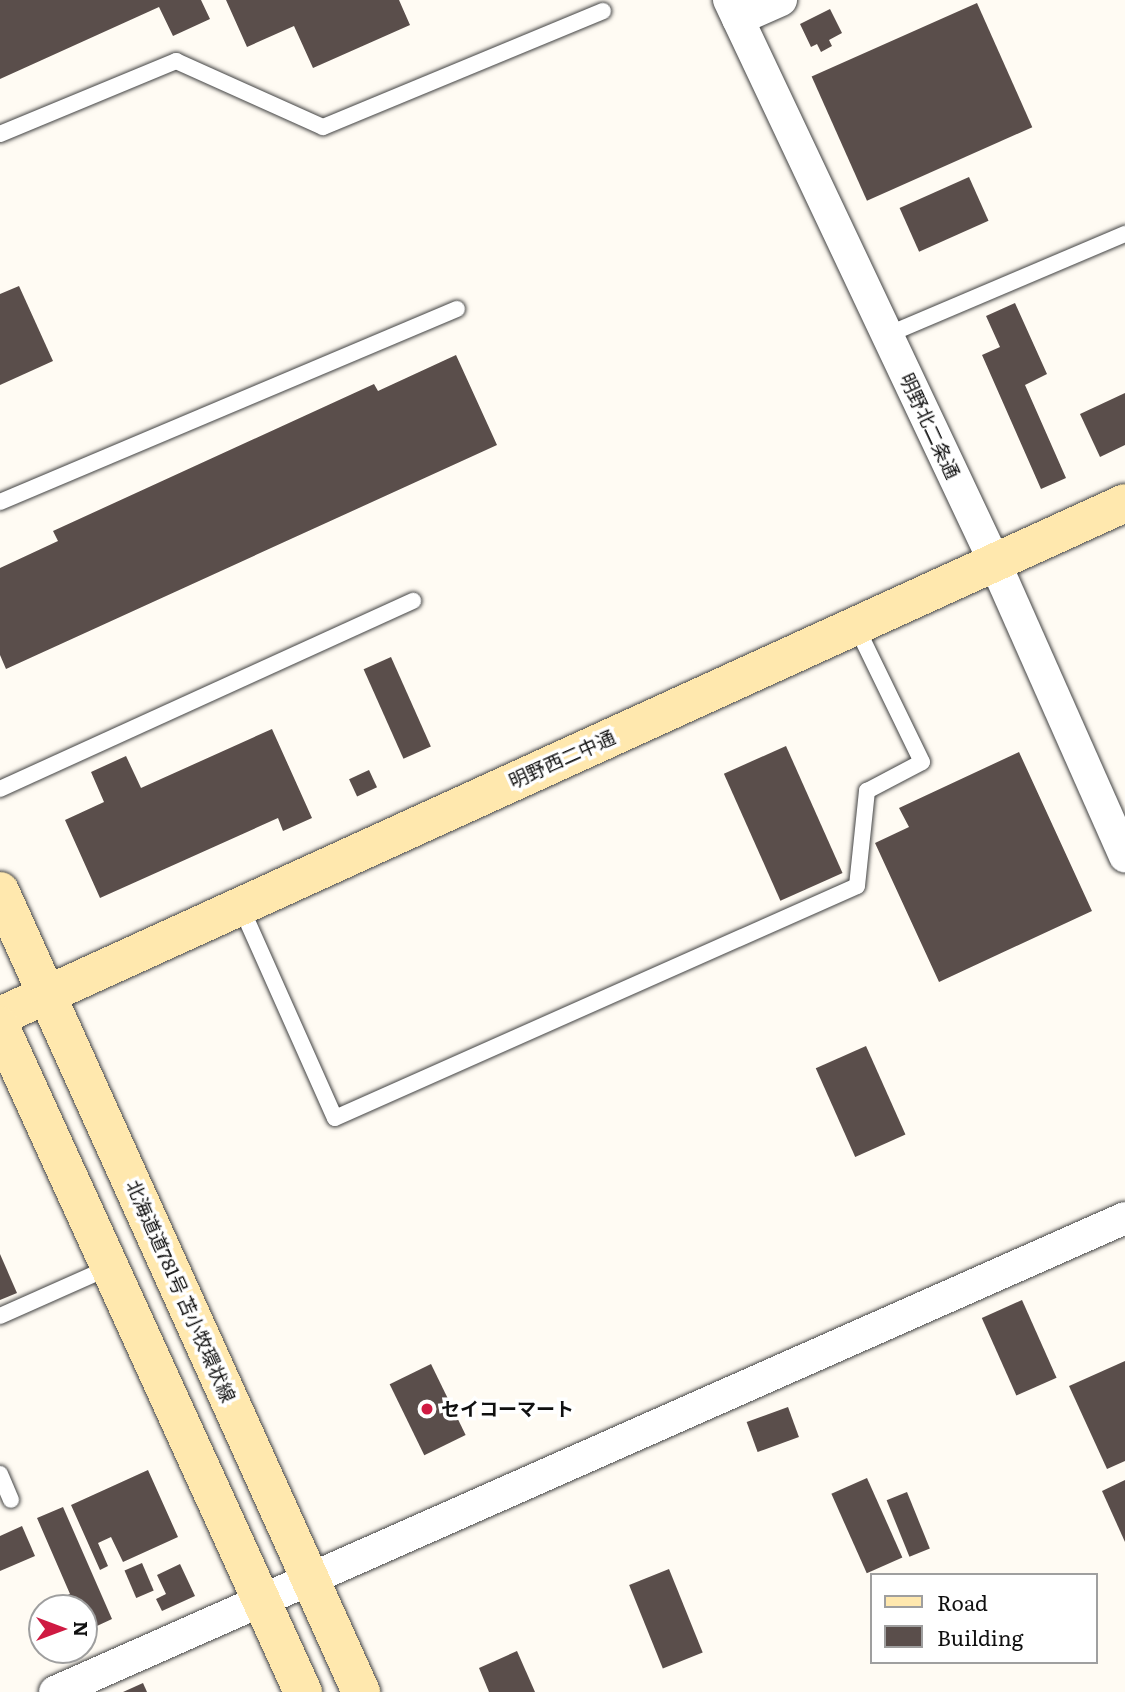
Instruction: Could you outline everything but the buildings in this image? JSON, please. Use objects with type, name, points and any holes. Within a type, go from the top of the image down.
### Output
[{"type":"main road","name":"明野西二中通","points":[[0,1016],[1125,503]]},
{"type":"main road","name":"北海道道781号 苫小牧環状線","points":[[0,891],[361,1692]]},
{"type":"main road","points":[[0,1026],[303,1692]]},
{"type":"street","points":[[733,10],[781,0]]},
{"type":"street","name":"明野北二条通","points":[[733,10],[995,563],[1125,856]]},
{"type":"street","points":[[55,1692],[261,1600],[310,1582],[1125,1218]]},
{"type":"lane","points":[[0,134],[176,61],[323,127],[603,11]]},
{"type":"lane","points":[[887,335],[1125,234]]},
{"type":"lane","points":[[0,502],[457,309]]},
{"type":"lane","points":[[0,789],[413,601]]},
{"type":"lane","points":[[240,905],[335,1118],[857,886],[867,792],[922,762],[856,626]]},
{"type":"lane","points":[[0,1316],[110,1267]]},
{"type":"lane","points":[[0,1474],[11,1500]]},
{"type":"place","name":"セイコーマート","points":[[427,1409]]}]
